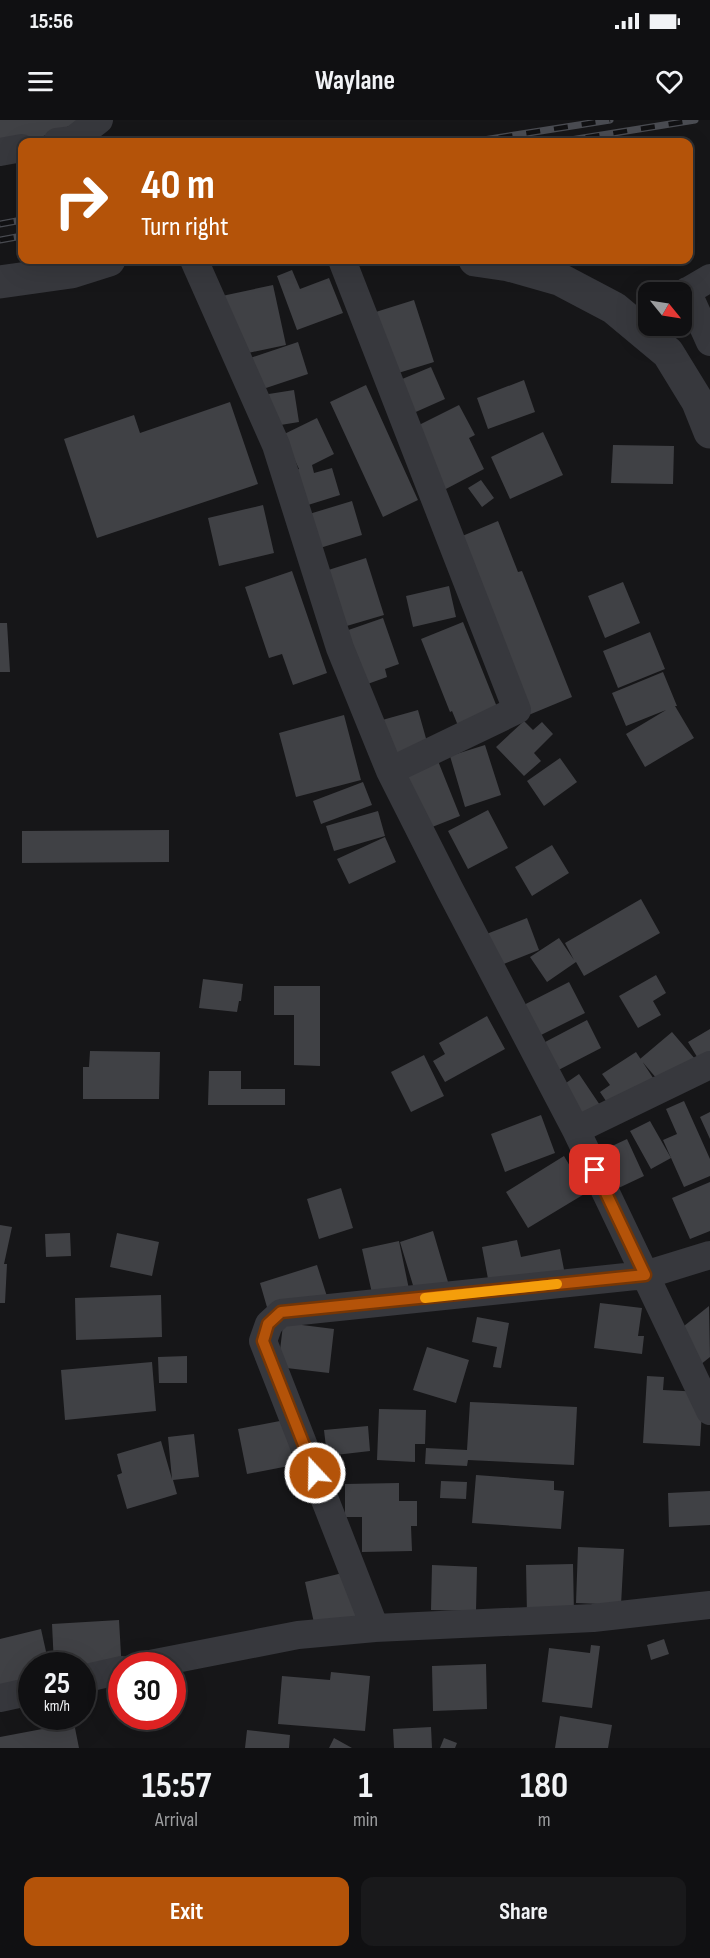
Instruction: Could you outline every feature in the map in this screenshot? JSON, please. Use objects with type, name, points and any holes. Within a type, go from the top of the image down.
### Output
[{"type":"street","points":[[74,138],[99,120]]},
{"type":"street","points":[[0,152],[18,149]]},
{"type":"street","points":[[196,264],[276,445],[340,648],[390,771],[576,1130],[710,1411]]},
{"type":"street","points":[[344,264],[517,710],[390,771]]},
{"type":"street","points":[[502,264],[559,279],[638,318]]},
{"type":"street","points":[[0,282],[71,266]]},
{"type":"street","points":[[693,288],[710,342]]},
{"type":"street","points":[[654,336],[668,353],[698,402],[710,432]]},
{"type":"street","points":[[576,1130],[710,1065]]},
{"type":"street","points":[[375,1628],[263,1341],[268,1324],[281,1312],[645,1275],[710,1255]]},
{"type":"street","points":[[186,1657],[298,1635],[375,1628],[593,1618],[710,1605]]},
{"type":"street","points":[[0,1698],[18,1694]]},
{"type":"building","points":[[0,120],[85,120],[38,138],[18,138],[18,144],[0,147]]},
{"type":"building","points":[[292,270],[300,289],[329,278],[343,313],[297,330],[277,276]]},
{"type":"building","points":[[273,285],[286,345],[234,356],[222,296]]},
{"type":"building","points":[[414,300],[434,362],[382,378],[363,316]]},
{"type":"building","points":[[298,342],[308,374],[251,393],[241,361]]},
{"type":"building","points":[[431,367],[445,399],[409,415],[395,382]]},
{"type":"building","points":[[524,380],[535,412],[488,429],[477,398]]},
{"type":"building","points":[[366,385],[418,500],[383,517],[330,402]]},
{"type":"building","points":[[294,390],[299,422],[262,428],[256,396]]},
{"type":"building","points":[[230,402],[258,484],[97,538],[64,439],[134,415],[140,433]]},
{"type":"building","points":[[459,405],[475,435],[469,438],[484,469],[444,490],[413,428]]},
{"type":"building","points":[[317,418],[334,454],[312,465],[314,473],[332,468],[340,495],[292,510],[282,474],[299,469],[291,452],[270,441]]},
{"type":"building","points":[[543,432],[563,475],[510,499],[491,457]]},
{"type":"building","points":[[613,445],[674,446],[673,484],[611,483]]},
{"type":"building","points":[[481,480],[494,498],[482,507],[468,488]]},
{"type":"building","points":[[352,501],[362,535],[307,552],[296,518]]},
{"type":"building","points":[[263,505],[274,553],[219,566],[208,518]]},
{"type":"building","points":[[498,521],[518,572],[522,571],[572,697],[519,719],[448,542]]},
{"type":"building","points":[[366,558],[384,615],[333,630],[319,573]]},
{"type":"building","points":[[292,571],[327,673],[293,685],[282,654],[269,658],[245,587]]},
{"type":"building","points":[[623,582],[640,623],[605,638],[588,596]]},
{"type":"building","points":[[449,586],[456,617],[413,627],[406,596]]},
{"type":"building","points":[[383,618],[399,664],[385,669],[387,677],[351,690],[334,635]]},
{"type":"building","points":[[463,622],[499,712],[459,728],[452,711],[450,712],[421,639]]},
{"type":"building","points":[[0,623],[7,623],[10,672],[0,672]]},
{"type":"building","points":[[650,632],[665,669],[618,688],[603,651]]},
{"type":"building","points":[[663,672],[677,706],[675,706],[694,738],[645,767],[626,734],[666,710],[626,726],[612,693]]},
{"type":"building","points":[[418,710],[429,749],[379,763],[368,724]]},
{"type":"building","points":[[344,715],[361,780],[296,797],[279,733]]},
{"type":"building","points":[[524,721],[533,730],[542,722],[553,734],[534,753],[541,761],[524,776],[496,747]]},
{"type":"building","points":[[485,745],[501,795],[465,807],[450,756]]},
{"type":"building","points":[[560,758],[577,782],[544,806],[527,781]]},
{"type":"building","points":[[438,761],[460,816],[417,833],[395,778]]},
{"type":"building","points":[[363,782],[372,805],[321,824],[313,801]]},
{"type":"building","points":[[488,810],[508,848],[468,869],[448,831]]},
{"type":"building","points":[[378,811],[385,836],[334,851],[326,826]]},
{"type":"building","points":[[169,830],[169,862],[22,863],[22,831]]},
{"type":"building","points":[[385,837],[396,862],[349,884],[337,859]]},
{"type":"building","points":[[552,845],[569,873],[532,896],[515,867]]},
{"type":"building","points":[[641,899],[660,933],[584,976],[576,962],[547,982],[530,957],[559,938],[574,960],[565,943]]},
{"type":"building","points":[[527,918],[539,950],[491,969],[479,937]]},
{"type":"building","points":[[656,975],[666,993],[653,1001],[661,1015],[638,1028],[619,996]]},
{"type":"building","points":[[203,979],[243,984],[237,1012],[199,1008]]},
{"type":"building","points":[[569,982],[585,1013],[525,1043],[510,1012]]},
{"type":"building","points":[[274,986],[320,986],[320,1066],[294,1065],[294,1015],[274,1015]]},
{"type":"building","points":[[487,1016],[505,1049],[445,1082],[433,1061],[445,1054],[439,1043]]},
{"type":"building","points":[[587,1020],[601,1048],[543,1078],[528,1051]]},
{"type":"building","points":[[710,1029],[710,1066],[705,1070],[688,1042]]},
{"type":"building","points":[[672,1032],[701,1066],[669,1093],[640,1059]]},
{"type":"building","points":[[90,1051],[160,1052],[159,1099],[83,1099],[83,1067],[89,1067]]},
{"type":"building","points":[[636,1052],[665,1096],[616,1116],[600,1092],[610,1085],[602,1074]]},
{"type":"building","points":[[424,1055],[444,1096],[411,1112],[391,1072]]},
{"type":"building","points":[[209,1071],[241,1071],[241,1089],[285,1089],[285,1105],[208,1105]]},
{"type":"building","points":[[579,1074],[606,1114],[577,1134],[550,1094]]},
{"type":"building","points":[[684,1101],[710,1159],[710,1176],[684,1187],[663,1140],[677,1134],[666,1109]]},
{"type":"building","points":[[710,1112],[710,1139],[700,1117]]},
{"type":"building","points":[[541,1115],[555,1153],[505,1172],[491,1134]]},
{"type":"building","points":[[650,1121],[671,1158],[651,1169],[630,1131]]},
{"type":"building","points":[[627,1139],[644,1176],[610,1192],[593,1155]]},
{"type":"building","points":[[564,1156],[586,1193],[528,1228],[506,1192]]},
{"type":"building","points":[[710,1182],[710,1231],[690,1239],[672,1198]]},
{"type":"building","points":[[341,1188],[353,1228],[319,1239],[307,1199]]},
{"type":"building","points":[[0,1225],[12,1227],[4,1264],[7,1264],[5,1303],[0,1303]]},
{"type":"building","points":[[433,1231],[448,1282],[415,1292],[400,1242]]},
{"type":"building","points":[[70,1233],[71,1256],[46,1257],[45,1234]]},
{"type":"building","points":[[117,1233],[159,1242],[152,1276],[110,1267]]},
{"type":"building","points":[[517,1240],[521,1257],[560,1249],[567,1285],[492,1300],[482,1247]]},
{"type":"building","points":[[399,1241],[410,1294],[374,1302],[362,1249]]},
{"type":"building","points":[[317,1265],[331,1309],[286,1323],[334,1329],[329,1373],[278,1367],[283,1325],[273,1328],[260,1283]]},
{"type":"building","points":[[161,1295],[162,1337],[76,1340],[75,1298]]},
{"type":"building","points":[[600,1303],[642,1308],[638,1336],[644,1336],[642,1354],[594,1348]]},
{"type":"building","points":[[709,1306],[710,1357],[700,1365],[674,1334]]},
{"type":"building","points":[[477,1317],[509,1323],[501,1368],[493,1367],[497,1347],[472,1342]]},
{"type":"building","points":[[427,1347],[469,1360],[456,1403],[413,1390]]},
{"type":"building","points":[[187,1356],[187,1383],[159,1383],[158,1357]]},
{"type":"building","points":[[152,1362],[156,1411],[65,1420],[61,1370]]},
{"type":"building","points":[[647,1376],[664,1377],[663,1390],[703,1392],[700,1446],[643,1443]]},
{"type":"building","points":[[470,1402],[577,1407],[574,1465],[468,1460],[467,1466],[425,1464],[426,1448],[467,1450]]},
{"type":"building","points":[[379,1409],[426,1410],[425,1444],[415,1444],[415,1462],[377,1460]]},
{"type":"building","points":[[285,1420],[294,1465],[247,1474],[238,1429]]},
{"type":"building","points":[[368,1426],[370,1451],[327,1456],[324,1430]]},
{"type":"building","points":[[194,1434],[199,1477],[173,1480],[177,1494],[127,1509],[117,1475],[122,1473],[117,1454],[161,1441],[172,1479],[168,1437]]},
{"type":"building","points":[[476,1475],[554,1481],[554,1490],[564,1491],[561,1529],[472,1523]]},
{"type":"building","points":[[441,1481],[467,1482],[466,1499],[440,1498]]},
{"type":"building","points":[[399,1483],[399,1501],[417,1501],[417,1526],[411,1526],[412,1551],[362,1552],[362,1517],[345,1517],[345,1484]]},
{"type":"building","points":[[710,1491],[710,1525],[669,1527],[668,1493]]},
{"type":"building","points":[[578,1547],[624,1549],[621,1605],[576,1603]]},
{"type":"building","points":[[573,1564],[574,1614],[527,1615],[526,1565]]},
{"type":"building","points":[[432,1565],[477,1567],[476,1611],[431,1610]]},
{"type":"building","points":[[351,1571],[363,1621],[316,1632],[305,1582]]},
{"type":"building","points":[[119,1620],[121,1652],[108,1652],[108,1670],[96,1667],[96,1652],[53,1652],[52,1624]]},
{"type":"building","points":[[41,1629],[46,1652],[18,1652],[18,1689],[0,1693],[0,1639]]},
{"type":"building","points":[[664,1639],[669,1654],[651,1660],[647,1645]]},
{"type":"building","points":[[591,1645],[600,1646],[592,1708],[542,1702],[549,1648],[590,1653]]},
{"type":"building","points":[[486,1664],[487,1709],[433,1711],[432,1666]]},
{"type":"building","points":[[331,1672],[370,1676],[365,1731],[278,1724],[282,1676],[330,1680]]},
{"type":"building","points":[[560,1716],[612,1725],[608,1748],[555,1748]]},
{"type":"building","points":[[431,1727],[432,1748],[394,1748],[393,1729]]},
{"type":"building","points":[[37,1730],[75,1730],[79,1748],[0,1748],[0,1737]]},
{"type":"building","points":[[247,1730],[290,1735],[289,1748],[245,1748]]},
{"type":"building","points":[[334,1738],[352,1748],[329,1748]]},
{"type":"building","points":[[444,1738],[457,1743],[455,1748],[440,1748]]},
{"type":"railway","points":[[496,138],[610,120]]},
{"type":"railway","points":[[583,138],[695,120]]},
{"type":"railway","points":[[0,224],[18,221]]},
{"type":"railway","points":[[0,240],[18,237]]},
{"type":"slow traffic","points":[[425,1298],[557,1284]]},
{"type":"route","points":[[315,1473],[263,1341],[268,1324],[281,1312],[645,1275],[595,1170]]}]
